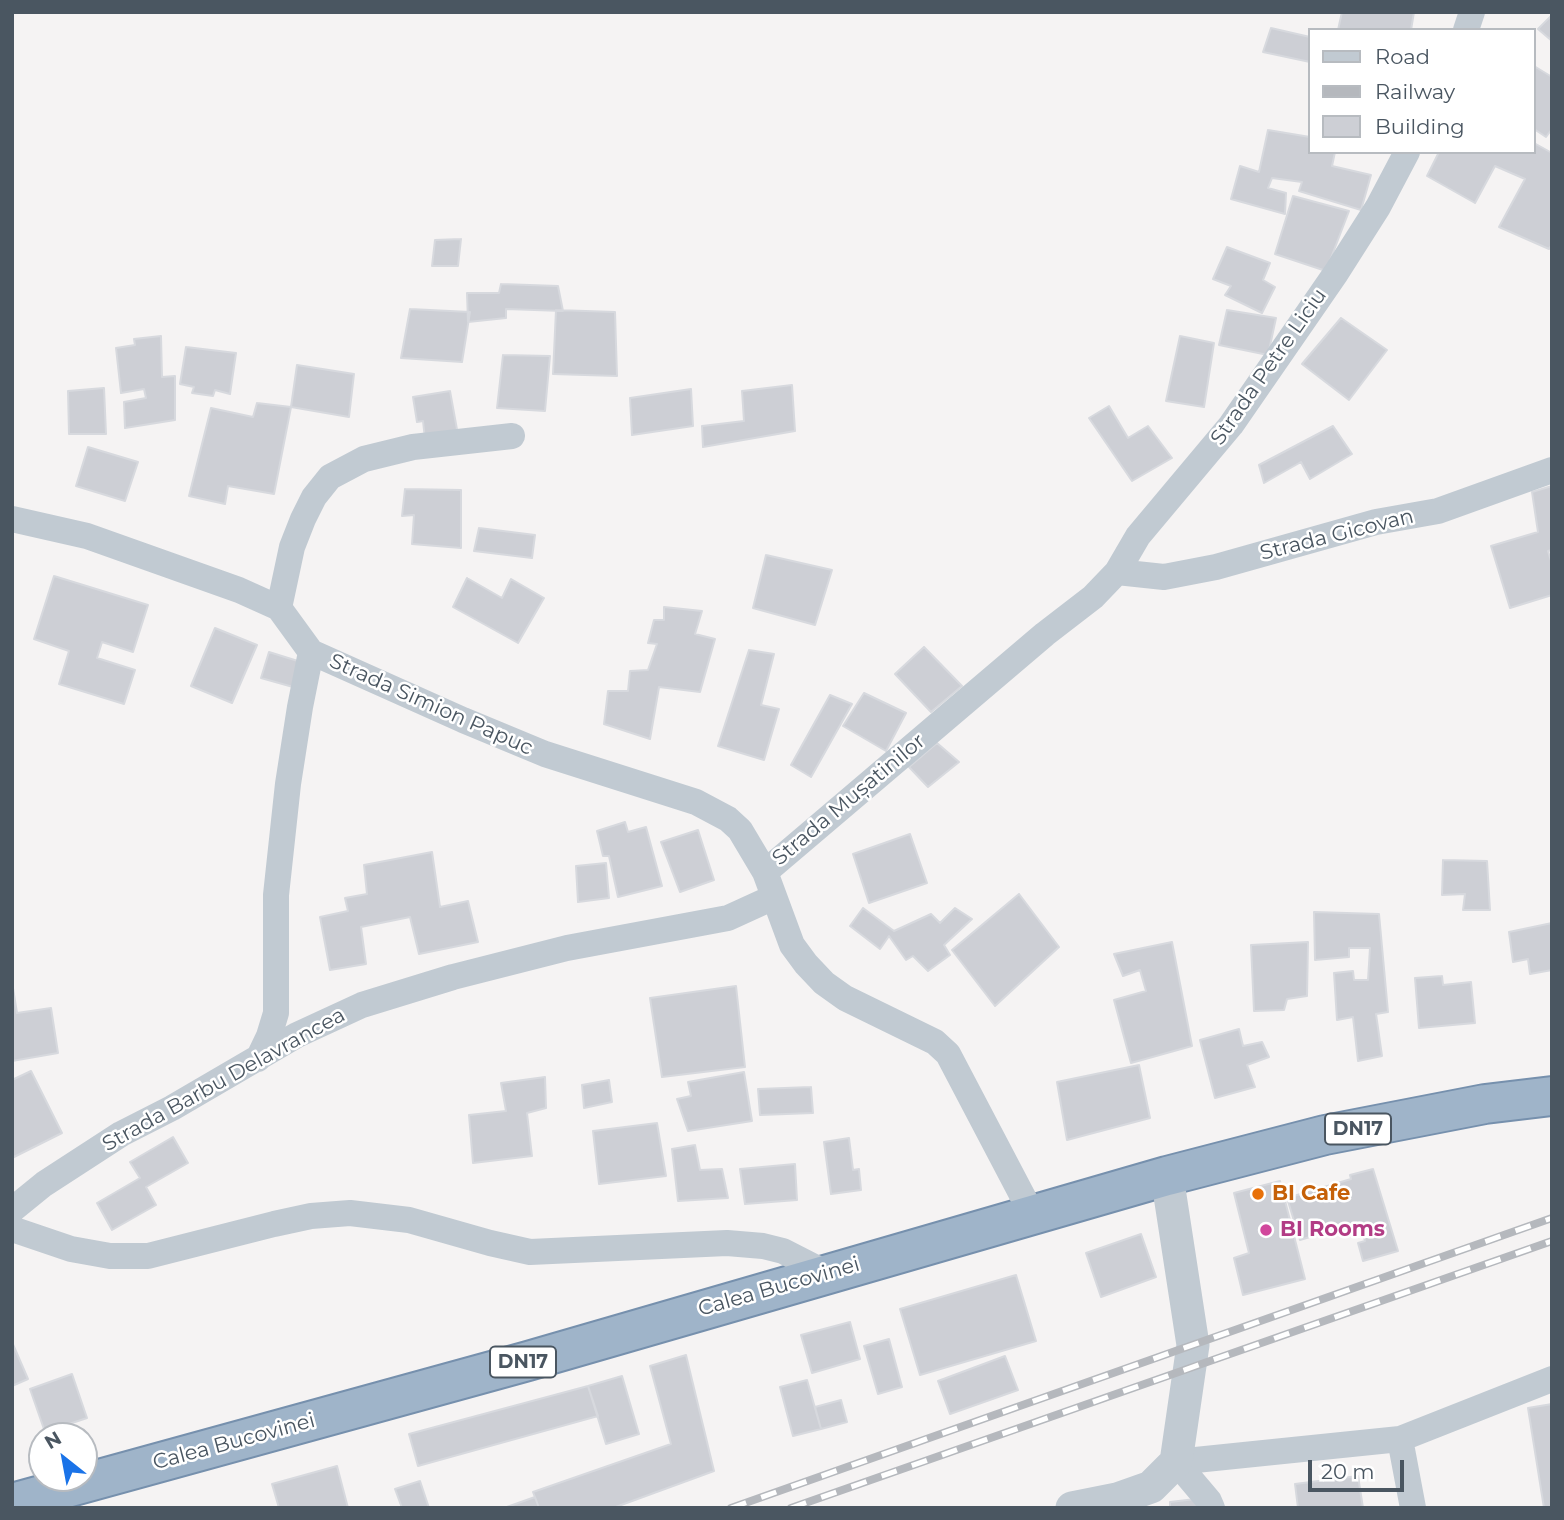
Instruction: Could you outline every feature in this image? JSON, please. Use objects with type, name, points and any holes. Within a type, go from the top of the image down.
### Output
[{"type":"highway","name":"Calea Bucovinei","points":[[12,1503],[528,1361],[1167,1176],[1325,1135],[1485,1104],[1552,1096]]},
{"type":"street","name":"Strada Petre Liciu","points":[[1117,572],[1138,536],[1231,425],[1378,208],[1406,154]]},
{"type":"street","points":[[279,608],[292,547],[314,496],[330,477],[364,459],[413,447],[512,436]]},
{"type":"street","name":"Strada Gicovan","points":[[1117,572],[1164,577],[1216,566],[1376,522],[1438,511],[1552,470]]},
{"type":"street","name":"Strada Simion Papuc","points":[[12,519],[87,536],[239,590],[279,608],[311,652],[545,754],[696,802],[740,830],[765,872]]},
{"type":"street","name":"Strada Mușatinilor","points":[[1032,1214],[948,1055],[935,1042],[845,998],[824,983],[792,945],[765,872],[1045,634],[1093,597],[1117,572]]},
{"type":"street","points":[[258,1059],[276,1013],[276,895],[292,758],[311,652]]},
{"type":"street","name":"Strada Barbu Delavrancea","points":[[12,1210],[53,1178],[121,1134],[330,1019],[401,992],[567,948],[728,918],[774,897]]},
{"type":"street","points":[[1072,1508],[1117,1499],[1151,1487],[1176,1462],[1193,1345],[1167,1176]]},
{"type":"street","points":[[12,1229],[71,1249],[110,1256],[148,1256],[274,1224],[312,1216],[350,1213],[410,1220],[530,1252],[727,1243],[763,1246],[783,1251],[826,1273]]},
{"type":"street","points":[[1176,1462],[1400,1439],[1552,1379]]},
{"type":"street","points":[[1400,1439],[1413,1508]]},
{"type":"street","points":[[1176,1462],[1212,1508]]},
{"type":"building","points":[[1342,12],[1414,12],[1411,28],[1338,28]]},
{"type":"building","points":[[1552,15],[1552,41],[1538,29]]},
{"type":"building","points":[[1271,28],[1308,37],[1308,62],[1263,52]]},
{"type":"building","points":[[1536,67],[1552,77],[1552,129],[1546,137],[1536,130]]},
{"type":"building","points":[[1268,130],[1308,137],[1308,154],[1335,154],[1332,166],[1371,175],[1361,210],[1299,191],[1302,182],[1272,178],[1268,188],[1286,193],[1285,214],[1231,199],[1240,166],[1259,172]]},
{"type":"building","points":[[1536,144],[1552,153],[1552,244],[1549,249],[1499,227],[1525,179],[1495,166],[1475,203],[1427,176],[1438,154],[1536,154]]},
{"type":"building","points":[[1293,196],[1349,211],[1326,271],[1275,254]]},
{"type":"building","points":[[461,239],[458,266],[432,266],[435,240]]},
{"type":"building","points":[[1227,247],[1270,263],[1263,280],[1275,287],[1262,313],[1225,295],[1231,286],[1213,279]]},
{"type":"building","points":[[501,284],[558,286],[563,311],[506,309],[506,318],[468,322],[467,293],[499,293]]},
{"type":"building","points":[[410,309],[470,312],[462,362],[401,358]]},
{"type":"building","points":[[556,310],[615,312],[617,376],[553,374]]},
{"type":"building","points":[[1227,310],[1276,318],[1268,355],[1219,345]]},
{"type":"building","points":[[1341,318],[1387,350],[1349,400],[1302,364]]},
{"type":"building","points":[[161,336],[162,377],[175,376],[175,420],[125,428],[124,402],[146,398],[144,389],[121,393],[116,348],[135,345],[134,339]]},
{"type":"building","points":[[1180,336],[1214,343],[1204,407],[1166,401]]},
{"type":"building","points":[[186,347],[236,353],[230,394],[215,390],[213,396],[192,393],[194,387],[180,384]]},
{"type":"building","points":[[503,355],[550,356],[545,411],[497,408]]},
{"type":"building","points":[[297,365],[354,374],[349,417],[291,407]]},
{"type":"building","points":[[792,385],[795,431],[703,447],[702,426],[744,421],[742,391]]},
{"type":"building","points":[[104,388],[106,434],[69,434],[68,391]]},
{"type":"building","points":[[691,389],[693,426],[632,435],[630,398]]},
{"type":"building","points":[[450,391],[458,435],[425,439],[423,421],[417,422],[413,397]]},
{"type":"building","points":[[257,403],[291,407],[274,494],[228,486],[225,504],[189,496],[211,408],[253,417]]},
{"type":"building","points":[[1109,406],[1128,438],[1148,426],[1172,458],[1132,481],[1089,418]]},
{"type":"building","points":[[1333,426],[1352,454],[1310,479],[1301,462],[1264,483],[1259,465]]},
{"type":"building","points":[[88,447],[138,462],[125,501],[76,486]]},
{"type":"building","points":[[1552,486],[1552,550],[1548,551],[1552,564],[1552,595],[1510,608],[1491,546],[1538,532],[1532,492]]},
{"type":"building","points":[[405,489],[461,490],[461,548],[412,544],[414,515],[402,516]]},
{"type":"building","points":[[479,528],[535,535],[532,558],[474,551]]},
{"type":"building","points":[[766,555],[832,570],[815,625],[753,608]]},
{"type":"building","points":[[54,576],[148,605],[133,652],[102,642],[97,658],[135,670],[124,704],[59,684],[69,651],[34,639]]},
{"type":"building","points":[[467,578],[502,598],[511,579],[544,598],[518,643],[453,607]]},
{"type":"building","points":[[664,607],[702,611],[695,634],[715,639],[700,692],[659,687],[650,739],[604,724],[608,691],[628,691],[630,671],[648,670],[657,644],[648,643],[654,620],[664,620]]},
{"type":"building","points":[[215,628],[257,645],[232,703],[191,686]]},
{"type":"building","points":[[924,647],[962,686],[931,712],[895,674]]},
{"type":"building","points":[[749,650],[774,654],[761,705],[779,709],[764,760],[718,746]]},
{"type":"building","points":[[269,652],[301,662],[293,687],[261,678]]},
{"type":"building","points":[[864,693],[906,713],[886,751],[843,726]]},
{"type":"building","points":[[830,695],[852,704],[811,777],[791,765]]},
{"type":"building","points":[[937,743],[959,762],[928,787],[909,767]]},
{"type":"building","points":[[625,822],[628,832],[646,827],[662,886],[618,897],[609,856],[603,856],[597,831]]},
{"type":"building","points":[[698,830],[714,880],[680,892],[661,842]]},
{"type":"building","points":[[910,834],[927,883],[869,903],[853,854]]},
{"type":"building","points":[[432,852],[440,907],[468,901],[478,942],[419,954],[410,917],[361,927],[366,964],[330,970],[320,917],[348,911],[345,898],[367,894],[364,865]]},
{"type":"building","points":[[1443,860],[1487,861],[1490,910],[1463,910],[1465,894],[1442,895]]},
{"type":"building","points":[[606,863],[609,898],[578,902],[576,866]]},
{"type":"building","points":[[1019,894],[1059,947],[995,1006],[952,950]]},
{"type":"building","points":[[863,908],[894,931],[931,914],[940,923],[955,908],[972,919],[944,945],[950,955],[928,971],[913,956],[906,960],[889,936],[880,949],[850,926]]},
{"type":"building","points":[[1314,912],[1379,914],[1388,1012],[1376,1014],[1382,1056],[1358,1061],[1353,1017],[1337,1020],[1334,973],[1353,971],[1354,980],[1368,980],[1370,948],[1349,948],[1349,957],[1315,960]]},
{"type":"building","points":[[1552,923],[1552,970],[1530,974],[1528,959],[1513,962],[1509,932]]},
{"type":"building","points":[[1172,942],[1192,1046],[1131,1063],[1114,1000],[1146,991],[1140,970],[1123,976],[1114,954]]},
{"type":"building","points":[[1308,942],[1307,996],[1287,999],[1284,1010],[1254,1011],[1251,945]]},
{"type":"building","points":[[1442,976],[1443,985],[1471,982],[1475,1023],[1419,1028],[1415,978]]},
{"type":"building","points":[[12,982],[17,1013],[51,1008],[58,1053],[12,1061]]},
{"type":"building","points":[[736,986],[745,1067],[662,1077],[650,998]]},
{"type":"building","points":[[1239,1029],[1243,1046],[1262,1042],[1269,1057],[1247,1065],[1255,1087],[1215,1098],[1200,1040]]},
{"type":"building","points":[[1139,1065],[1150,1118],[1067,1140],[1057,1082]]},
{"type":"building","points":[[31,1071],[62,1133],[12,1158],[12,1080]]},
{"type":"building","points":[[744,1072],[752,1121],[688,1131],[677,1099],[691,1096],[688,1082]]},
{"type":"building","points":[[545,1077],[546,1108],[527,1113],[532,1156],[473,1163],[469,1115],[506,1111],[501,1083]]},
{"type":"building","points":[[609,1080],[612,1102],[584,1108],[582,1085]]},
{"type":"building","points":[[811,1087],[813,1113],[760,1115],[758,1089]]},
{"type":"building","points":[[657,1123],[666,1176],[599,1184],[593,1131]]},
{"type":"building","points":[[173,1137],[188,1163],[146,1187],[156,1205],[112,1230],[97,1203],[140,1178],[130,1162]]},
{"type":"building","points":[[849,1138],[853,1170],[859,1169],[861,1190],[831,1194],[824,1142]]},
{"type":"building","points":[[695,1145],[700,1170],[722,1169],[728,1198],[678,1201],[672,1149]]},
{"type":"building","points":[[795,1164],[797,1200],[745,1204],[740,1169]]},
{"type":"building","points":[[1373,1169],[1398,1251],[1363,1261],[1358,1243],[1365,1241],[1359,1222],[1300,1240],[1287,1198],[1351,1179],[1350,1175]]},
{"type":"building","points":[[1280,1181],[1305,1279],[1243,1295],[1234,1258],[1249,1253],[1234,1193]]},
{"type":"building","points":[[1141,1234],[1156,1277],[1101,1297],[1086,1253]]},
{"type":"building","points":[[1016,1275],[1036,1341],[920,1375],[900,1309]]},
{"type":"building","points":[[850,1322],[860,1359],[812,1373],[801,1335]]},
{"type":"building","points":[[889,1339],[902,1387],[878,1394],[864,1346]]},
{"type":"building","points":[[12,1342],[28,1379],[12,1386]]},
{"type":"building","points":[[686,1355],[714,1471],[613,1508],[539,1508],[533,1492],[671,1444],[650,1366]]},
{"type":"building","points":[[1005,1356],[1018,1390],[950,1414],[938,1381]]},
{"type":"building","points":[[72,1374],[87,1418],[75,1422],[42,1422],[30,1389]]},
{"type":"building","points":[[622,1376],[639,1434],[606,1444],[588,1386]]},
{"type":"building","points":[[807,1380],[821,1429],[793,1436],[780,1387]]},
{"type":"building","points":[[588,1386],[598,1416],[418,1466],[409,1434]]},
{"type":"building","points":[[841,1400],[847,1422],[821,1429],[815,1407]]},
{"type":"building","points":[[1552,1404],[1552,1508],[1544,1508],[1528,1408]]},
{"type":"building","points":[[337,1466],[348,1508],[279,1508],[272,1484]]},
{"type":"building","points":[[1358,1476],[1363,1508],[1298,1508],[1295,1484]]},
{"type":"building","points":[[420,1481],[429,1508],[402,1508],[395,1489]]},
{"type":"building","points":[[535,1497],[539,1508],[504,1508]]},
{"type":"building","points":[[1204,1498],[1206,1508],[1170,1508],[1170,1502]]},
{"type":"railway","points":[[731,1508],[1552,1218]]},
{"type":"railway","points":[[791,1508],[1552,1241]]},
{"type":"place","name":"BI Cafe","points":[[1258,1194]]},
{"type":"place","name":"BI Rooms","points":[[1266,1230]]}]
